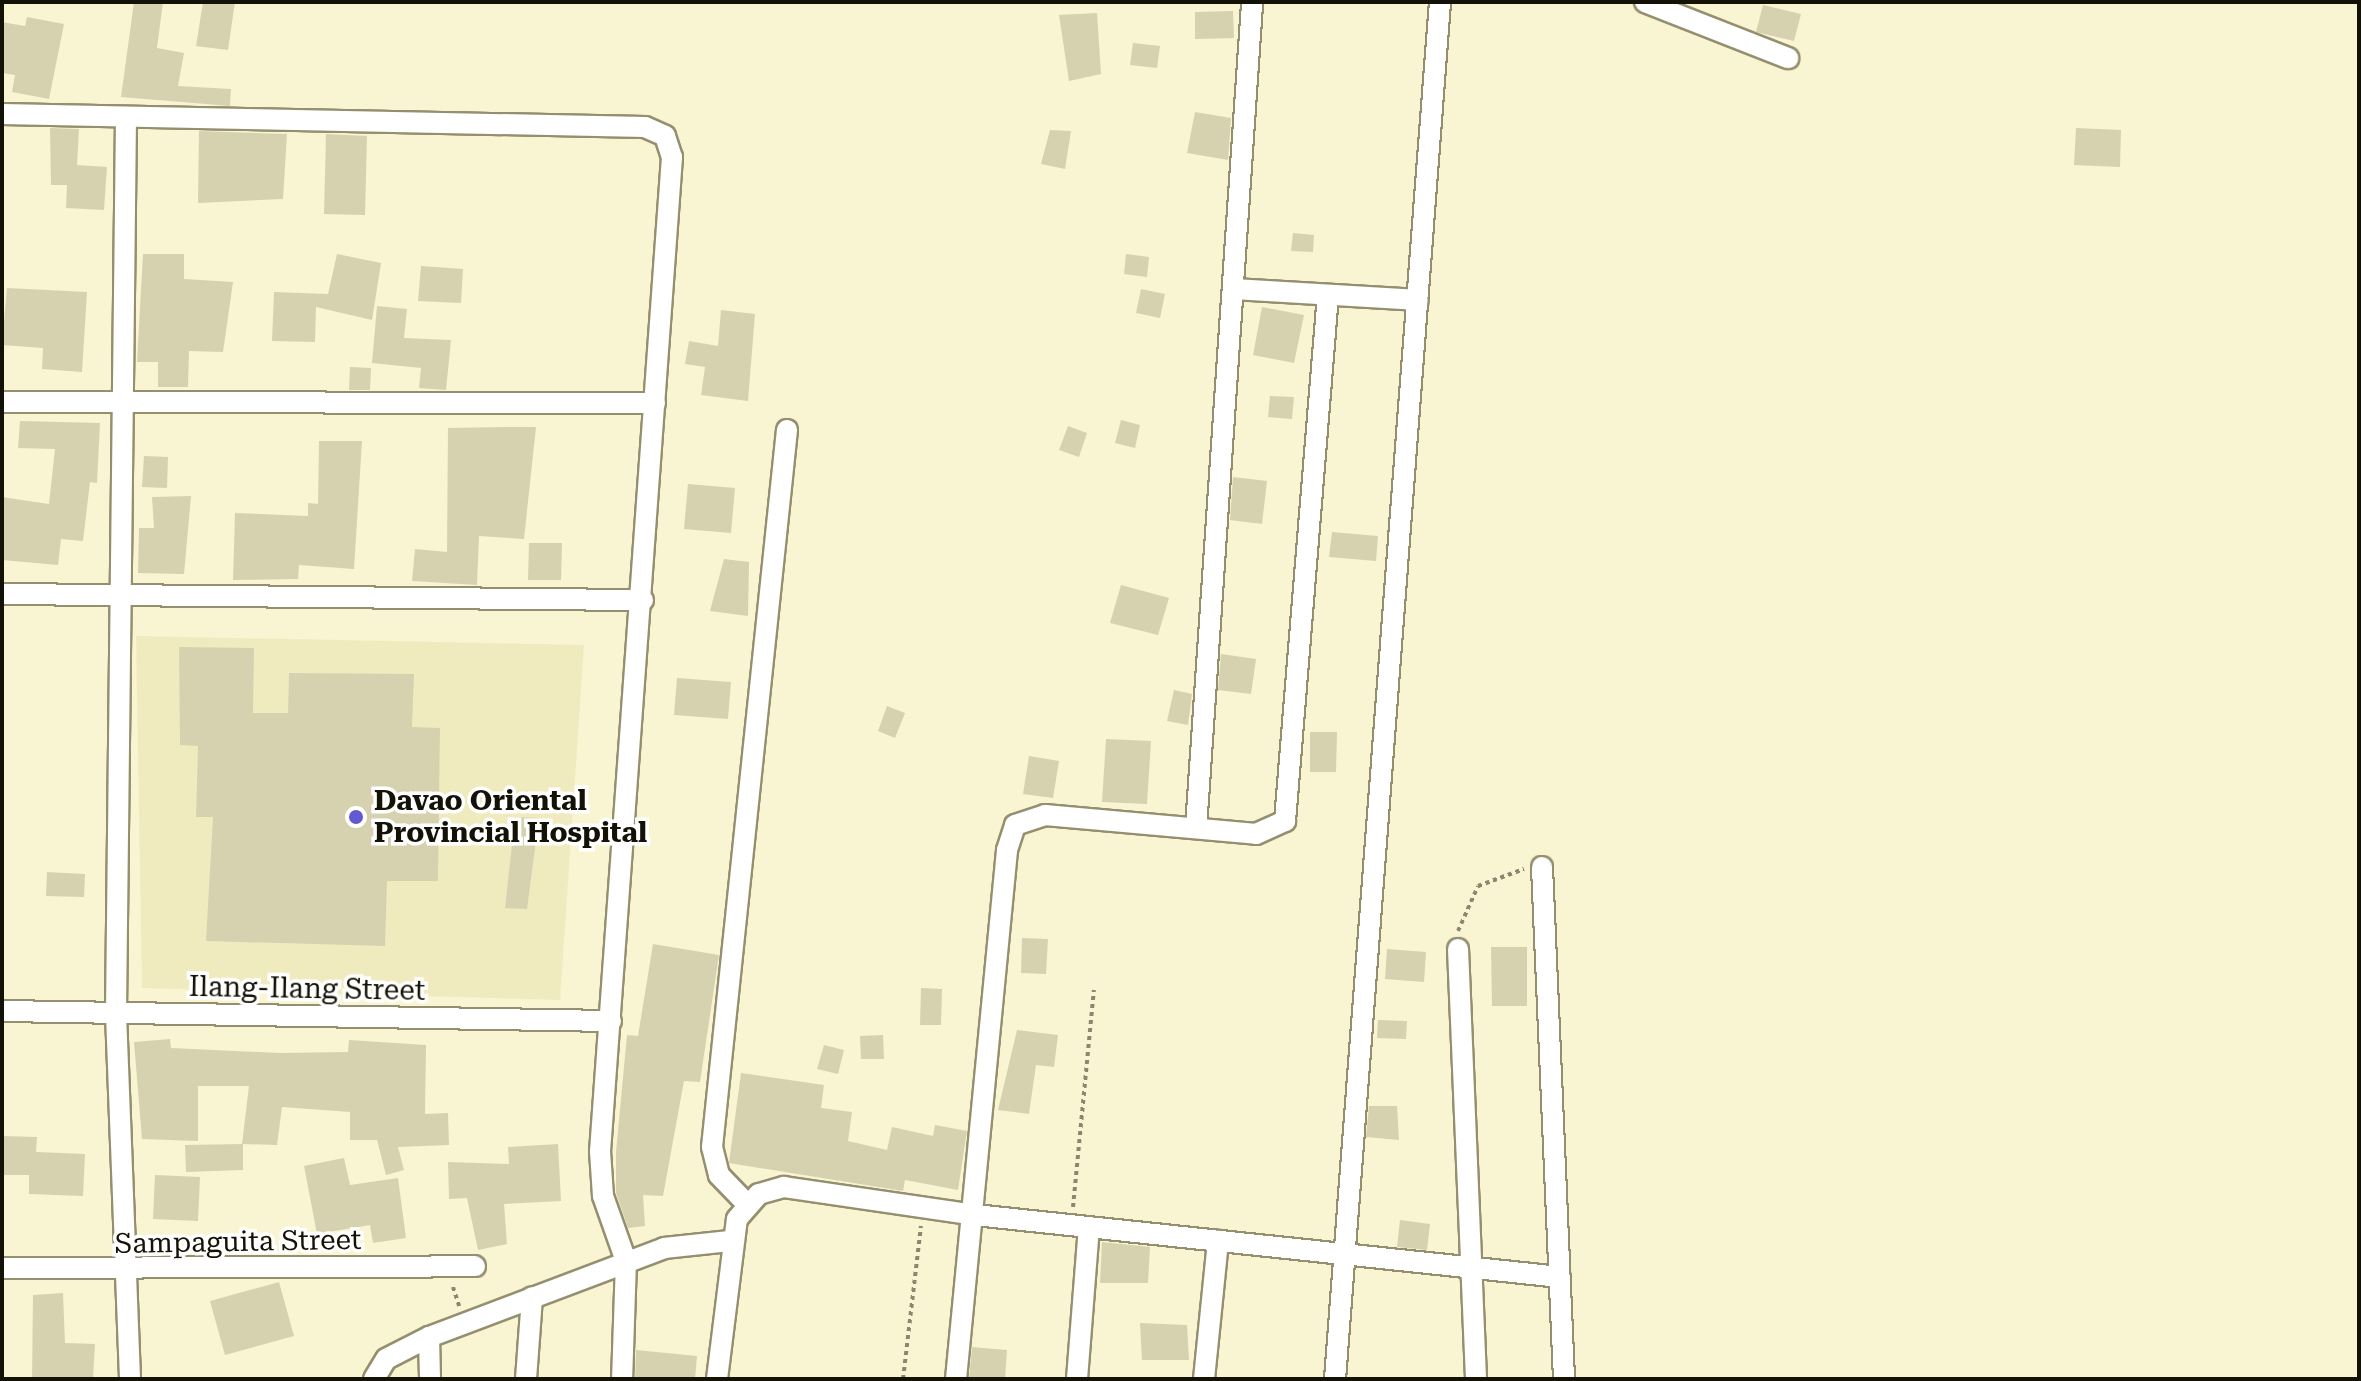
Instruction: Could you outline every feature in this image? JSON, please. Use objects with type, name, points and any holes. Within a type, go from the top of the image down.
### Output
[{"type":"street","points":[[1335,1379],[1440,2]]},
{"type":"street","points":[[1645,2],[1788,58]]},
{"type":"street","points":[[1196,828],[1252,4]]},
{"type":"street","points":[[2,114],[657,130],[672,157],[643,600],[600,1151],[603,1196],[626,1261],[622,1379]]},
{"type":"street","points":[[126,117],[116,1014],[122,1272],[130,1379]]},
{"type":"street","points":[[1235,289],[1418,300]]},
{"type":"street","points":[[956,1379],[975,1215],[1007,850],[1015,825],[1045,815],[1267,833],[1285,821],[1289,808],[1328,295]]},
{"type":"street","points":[[2,402],[655,403]]},
{"type":"street","points":[[746,1203],[719,1175],[712,1147],[787,430]]},
{"type":"street","points":[[2,594],[643,600]]},
{"type":"street","points":[[1542,867],[1564,1379]]},
{"type":"street","points":[[1458,949],[1476,1379]]},
{"type":"street","name":"Ilang-Ilang Street","points":[[2,1011],[611,1021]]},
{"type":"street","points":[[717,1379],[730,1241],[746,1203],[784,1187],[975,1215],[1560,1277]]},
{"type":"street","points":[[1077,1379],[1080,1226]]},
{"type":"street","points":[[374,1379],[386,1359],[464,1323],[626,1261],[692,1241],[730,1241]]},
{"type":"street","points":[[1204,1379],[1218,1241]]},
{"type":"street","name":"Sampaguita Street","points":[[2,1268],[122,1272],[475,1266]]},
{"type":"street","points":[[526,1379],[532,1297]]},
{"type":"street","points":[[429,1337],[430,1379]]},
{"type":"path","points":[[1458,949],[1459,923],[1478,886],[1542,867]]},
{"type":"path","points":[[1080,1226],[1094,990]]},
{"type":"path","points":[[903,1379],[923,1208]]},
{"type":"path","points":[[448,1267],[464,1323]]},
{"type":"shaded area","name":"Davao Oriental Provincial Hospital","points":[[136,636],[584,645],[560,1000],[142,988]]},
{"type":"building","points":[[134,2],[163,2],[157,48],[184,53],[178,86],[231,89],[230,106],[121,97]]},
{"type":"building","points":[[203,2],[235,2],[228,50],[196,46]]},
{"type":"building","points":[[1763,5],[1801,14],[1794,41],[1756,32]]},
{"type":"building","points":[[1233,11],[1234,38],[1195,39],[1195,12]]},
{"type":"building","points":[[1097,13],[1101,74],[1069,81],[1059,15]]},
{"type":"building","points":[[27,17],[64,24],[49,99],[12,92],[15,75],[2,73],[2,22],[25,26]]},
{"type":"building","points":[[1133,43],[1160,46],[1157,68],[1130,65]]},
{"type":"building","points":[[1195,112],[1231,118],[1228,160],[1187,153]]},
{"type":"building","points":[[50,128],[79,129],[77,165],[107,167],[104,210],[66,208],[67,185],[51,185]]},
{"type":"building","points":[[2076,128],[2121,130],[2120,167],[2074,165]]},
{"type":"building","points":[[1050,130],[1071,131],[1065,169],[1041,164]]},
{"type":"building","points":[[199,131],[287,134],[283,199],[198,203]]},
{"type":"building","points":[[326,134],[367,136],[365,215],[324,214]]},
{"type":"building","points":[[1293,233],[1314,235],[1313,252],[1291,251]]},
{"type":"building","points":[[143,254],[184,254],[184,279],[233,282],[223,352],[189,351],[188,387],[158,387],[158,362],[137,362]]},
{"type":"building","points":[[337,254],[381,263],[372,320],[316,307],[315,342],[272,341],[274,292],[328,294]]},
{"type":"building","points":[[1126,254],[1149,257],[1147,277],[1124,274]]},
{"type":"building","points":[[421,266],[463,269],[461,303],[418,301]]},
{"type":"building","points":[[7,288],[87,292],[82,372],[42,369],[43,348],[2,345]]},
{"type":"building","points":[[1141,289],[1165,294],[1160,318],[1136,313]]},
{"type":"building","points":[[377,306],[407,309],[404,338],[451,340],[446,390],[419,388],[421,368],[372,363]]},
{"type":"building","points":[[1262,307],[1304,315],[1294,363],[1253,355]]},
{"type":"building","points":[[721,310],[755,314],[748,401],[701,395],[705,367],[685,364],[689,341],[718,346]]},
{"type":"building","points":[[350,367],[371,368],[370,390],[349,390]]},
{"type":"building","points":[[1270,396],[1294,397],[1292,419],[1268,417]]},
{"type":"building","points":[[1121,420],[1140,425],[1135,448],[1115,443]]},
{"type":"building","points":[[20,421],[100,423],[97,483],[90,482],[83,541],[61,539],[58,565],[2,560],[2,497],[49,504],[55,449],[18,448]]},
{"type":"building","points":[[1068,426],[1087,433],[1079,457],[1059,450]]},
{"type":"building","points":[[536,427],[524,539],[479,536],[477,585],[412,581],[415,549],[447,552],[448,428]]},
{"type":"building","points":[[319,441],[362,441],[354,569],[299,565],[298,579],[233,580],[235,513],[308,516],[308,503],[318,504]]},
{"type":"building","points":[[144,456],[168,457],[167,488],[142,487]]},
{"type":"building","points":[[1233,477],[1267,481],[1262,524],[1230,520]]},
{"type":"building","points":[[688,484],[735,488],[731,533],[684,529]]},
{"type":"building","points":[[191,496],[184,574],[138,573],[139,528],[154,528],[152,497]]},
{"type":"building","points":[[1332,532],[1378,536],[1376,561],[1329,557]]},
{"type":"building","points":[[529,543],[562,543],[561,580],[528,580]]},
{"type":"building","points":[[724,559],[749,562],[748,616],[710,611]]},
{"type":"building","points":[[1121,585],[1169,598],[1158,635],[1110,623]]},
{"type":"building","points":[[179,647],[254,648],[253,713],[288,713],[289,673],[414,674],[412,727],[440,728],[438,881],[387,881],[385,946],[206,941],[213,817],[196,817],[198,746],[180,745]]},
{"type":"building","points":[[1221,654],[1256,659],[1251,694],[1218,690]]},
{"type":"building","points":[[677,678],[731,682],[728,719],[674,715]]},
{"type":"building","points":[[1174,690],[1192,694],[1188,725],[1167,721]]},
{"type":"building","points":[[887,706],[905,713],[895,738],[878,731]]},
{"type":"building","points":[[1310,732],[1337,732],[1336,772],[1310,772]]},
{"type":"building","points":[[1106,739],[1151,741],[1147,804],[1102,802]]},
{"type":"building","points":[[1029,756],[1059,761],[1053,798],[1023,794]]},
{"type":"building","points":[[515,817],[539,818],[527,909],[505,908]]},
{"type":"building","points":[[47,872],[85,874],[84,897],[46,896]]},
{"type":"building","points":[[1022,938],[1048,939],[1046,974],[1021,973]]},
{"type":"building","points":[[653,944],[719,955],[700,1082],[684,1081],[663,1196],[643,1195],[645,1226],[628,1228],[616,1193],[616,1152],[627,1035],[638,1036]]},
{"type":"building","points":[[1491,947],[1527,947],[1527,1006],[1492,1006]]},
{"type":"building","points":[[1387,949],[1426,952],[1424,982],[1385,979]]},
{"type":"building","points":[[921,988],[942,989],[941,1025],[920,1025]]},
{"type":"building","points":[[1378,1020],[1407,1021],[1406,1039],[1377,1038]]},
{"type":"building","points":[[1017,1030],[1058,1035],[1054,1067],[1036,1065],[1029,1114],[998,1110]]},
{"type":"building","points":[[883,1035],[884,1059],[861,1059],[860,1036]]},
{"type":"building","points":[[170,1039],[171,1048],[279,1053],[348,1052],[349,1040],[426,1045],[425,1114],[448,1113],[449,1145],[398,1147],[404,1170],[386,1175],[377,1140],[350,1140],[350,1112],[282,1107],[277,1145],[243,1144],[243,1170],[186,1172],[185,1145],[242,1144],[249,1086],[198,1086],[198,1141],[142,1139],[134,1042]]},
{"type":"building","points":[[824,1045],[844,1050],[838,1074],[817,1069]]},
{"type":"building","points":[[741,1073],[824,1085],[821,1108],[852,1112],[848,1141],[887,1150],[892,1127],[933,1136],[935,1125],[967,1131],[958,1190],[905,1180],[903,1191],[729,1163]]},
{"type":"building","points":[[1369,1106],[1397,1106],[1399,1140],[1366,1137]]},
{"type":"building","points":[[2,1136],[37,1137],[36,1152],[85,1154],[83,1196],[29,1194],[29,1175],[2,1175]]},
{"type":"building","points":[[558,1144],[561,1201],[504,1204],[507,1244],[478,1250],[467,1198],[449,1199],[448,1162],[509,1164],[508,1147]]},
{"type":"building","points":[[344,1158],[350,1185],[398,1178],[406,1238],[373,1243],[370,1225],[317,1234],[304,1166]]},
{"type":"building","points":[[155,1175],[200,1177],[198,1221],[153,1219]]},
{"type":"building","points":[[1400,1220],[1430,1224],[1427,1250],[1397,1247]]},
{"type":"building","points":[[1102,1242],[1150,1247],[1148,1283],[1100,1283]]},
{"type":"building","points":[[279,1282],[294,1336],[225,1355],[210,1301]]},
{"type":"building","points":[[63,1293],[65,1343],[95,1344],[93,1379],[32,1379],[33,1295]]},
{"type":"building","points":[[1140,1323],[1187,1325],[1189,1360],[1142,1360]]},
{"type":"building","points":[[972,1347],[1007,1350],[1005,1379],[969,1379]]},
{"type":"building","points":[[636,1350],[697,1356],[695,1379],[635,1379]]},
{"type":"place","name":"Davao Oriental Provincial Hospital","points":[[356,817]]}]
